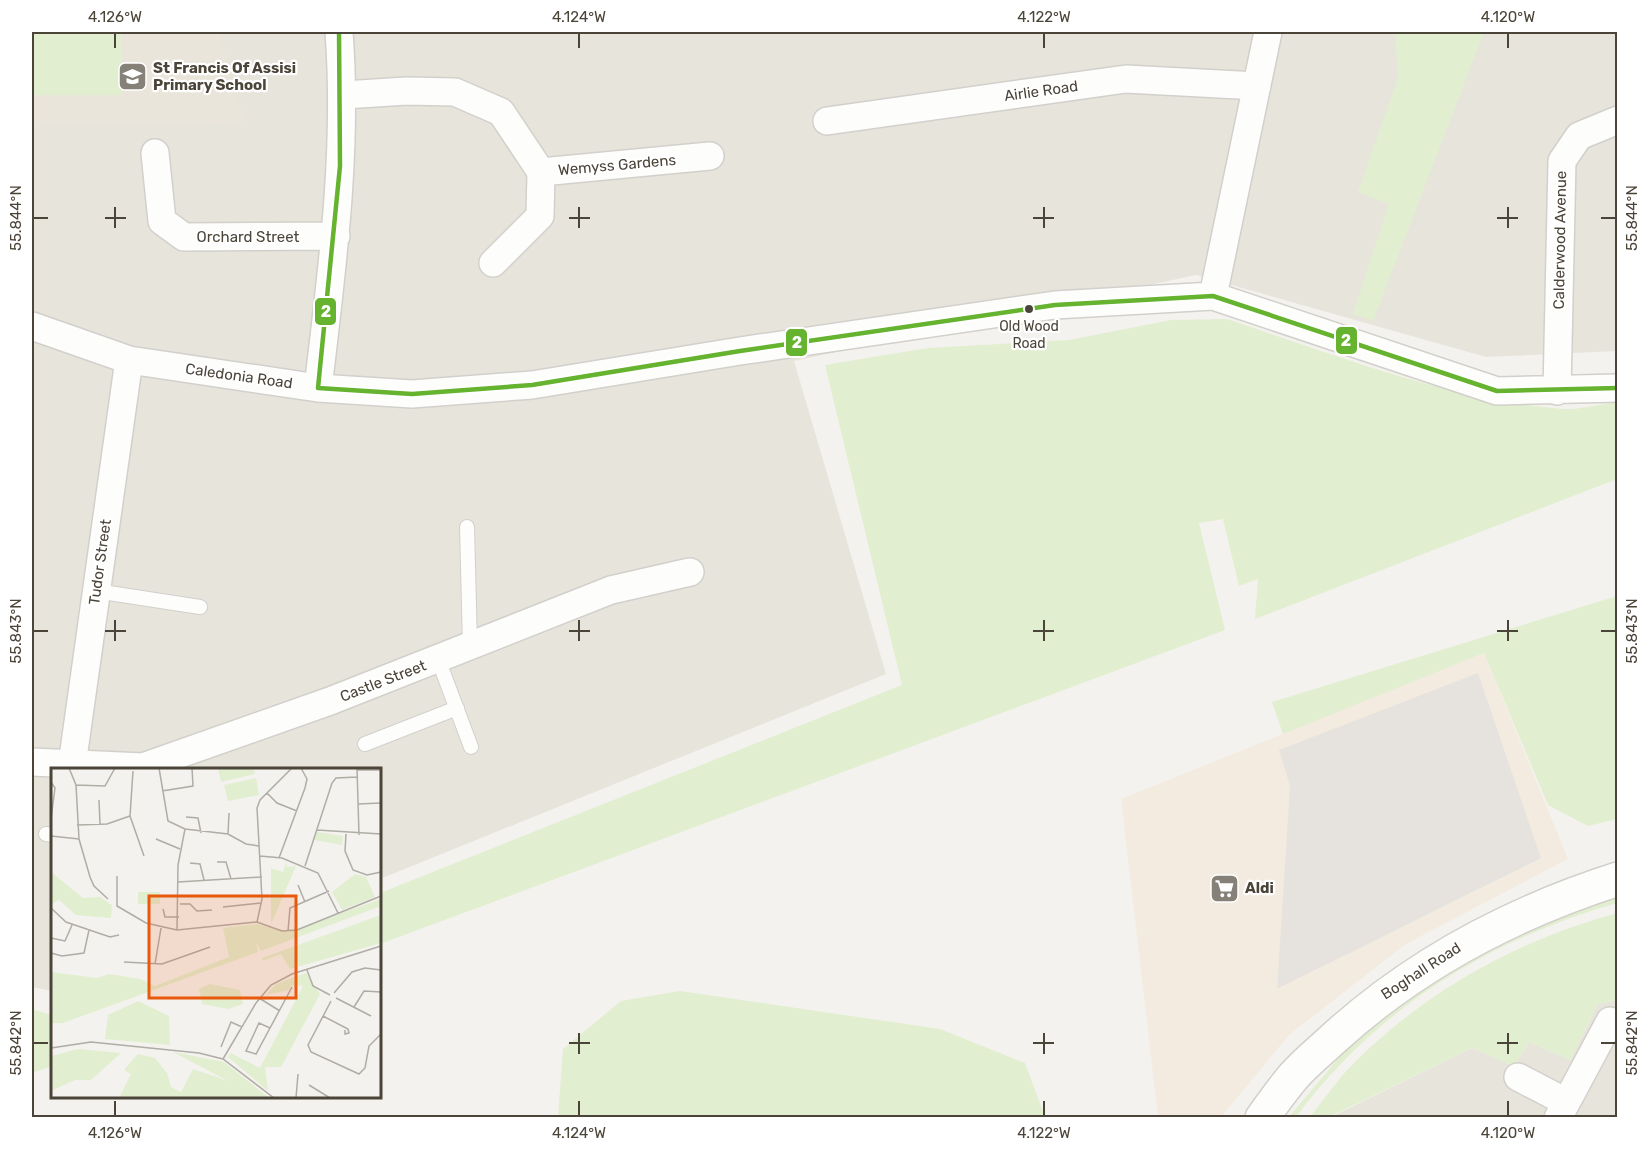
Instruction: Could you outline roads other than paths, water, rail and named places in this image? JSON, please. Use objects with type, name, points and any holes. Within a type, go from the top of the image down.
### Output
[{"type":"street","points":[[318,387],[336,236],[344,95],[339,32]]},
{"type":"street","points":[[1213,296],[1268,32]]},
{"type":"street","name":"Airlie Road","points":[[827,121],[1126,79],[1257,86]]},
{"type":"street","name":"Wemyss Gardens","points":[[344,95],[406,91],[455,92],[501,112],[541,172],[710,156]]},
{"type":"street","name":"Calderwood Avenue","points":[[1557,391],[1562,161],[1579,136],[1617,120]]},
{"type":"street","name":"Orchard Street","points":[[155,153],[162,221],[184,237],[336,236]]},
{"type":"street","points":[[493,263],[540,216],[541,172]]},
{"type":"street","name":"Caledonia Road","points":[[32,326],[129,360],[318,387],[411,394],[532,386],[740,351],[1055,305],[1213,296],[1497,391],[1617,388]]},
{"type":"street","name":"Tudor Street","points":[[72,765],[129,360]]},
{"type":"street","name":"Castle Street","points":[[32,762],[143,767],[330,701],[611,591],[690,572]]},
{"type":"street","name":"Boghall Road","points":[[1262,1118],[1293,1077],[1371,1005],[1417,972],[1465,943],[1522,916],[1617,879]]},
{"type":"street","points":[[1518,1077],[1562,1110],[1610,1021]]},
{"type":"lane","points":[[467,526],[471,646]]},
{"type":"lane","points":[[96,591],[200,607]]},
{"type":"lane","points":[[438,659],[471,747]]},
{"type":"lane","points":[[365,744],[457,708]]},
{"type":"place","name":"St Francis Of Assisi Primary School","points":[[132,77]]},
{"type":"place","name":"Old Wood Road","points":[[1029,309]]},
{"type":"place","name":"Aldi","points":[[1224,888]]}]
